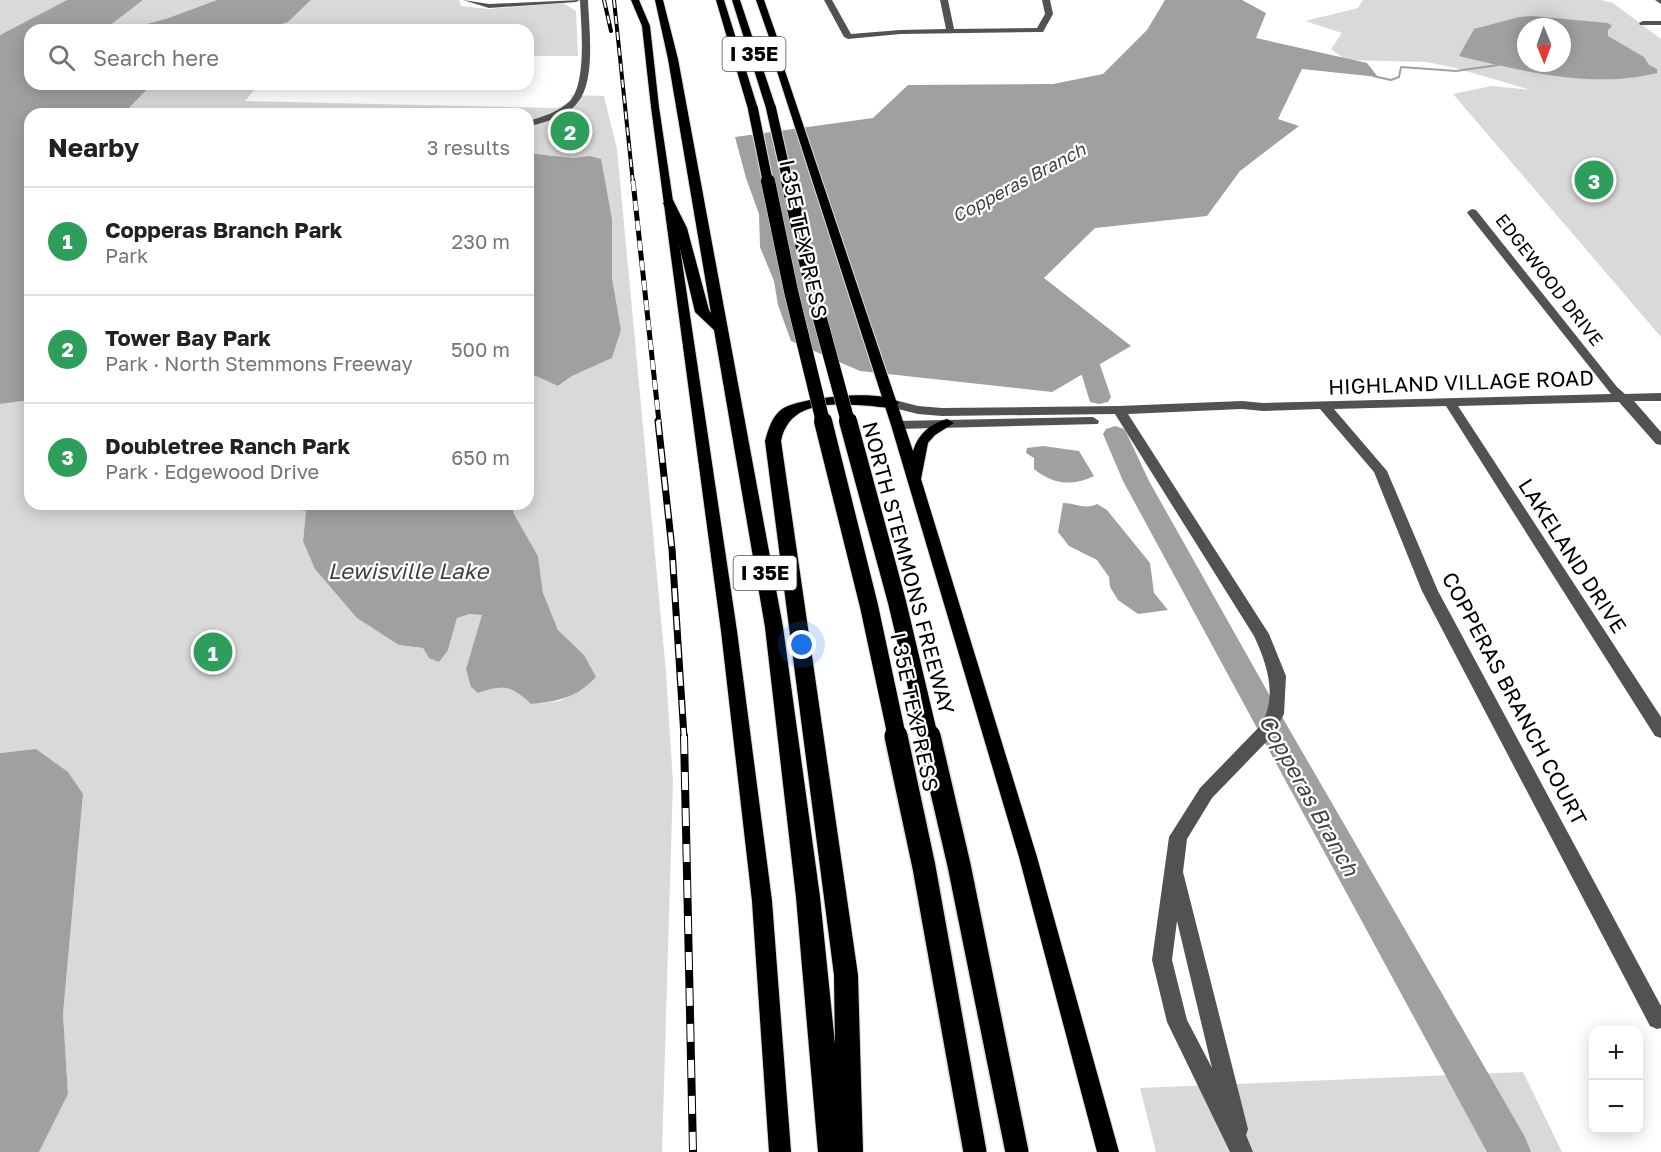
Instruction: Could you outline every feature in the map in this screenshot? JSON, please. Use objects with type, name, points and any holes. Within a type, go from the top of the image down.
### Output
[{"type":"highway","name":"I 35E","points":[[659,0],[674,59],[719,327],[742,439],[774,627],[808,897],[831,1152]]},
{"type":"highway","points":[[720,0],[762,109]]},
{"type":"highway","name":"NORTH STEMMONS FREEWAY","points":[[736,0],[762,109],[908,648],[959,865],[1017,1152]]},
{"type":"highway","name":"I 35E TEXPRESS","points":[[762,109],[791,291],[868,606],[924,867],[975,1152]]},
{"type":"highway","points":[[669,203],[681,228],[702,312],[719,327]]},
{"type":"highway","points":[[849,1152],[846,975],[773,441],[783,417],[796,408],[863,400],[888,394]]},
{"type":"main road","points":[[635,0],[646,26],[729,631],[762,902],[780,1152]]},
{"type":"main road","name":"NORTH STEMMONS FREEWAY","points":[[760,0],[774,37],[778,62],[898,425],[1028,856],[1108,1152]]},
{"type":"main road","points":[[915,482],[919,447],[925,435],[947,423]]},
{"type":"street","points":[[467,0],[489,6],[576,0]]},
{"type":"street","points":[[534,122],[565,109],[579,95],[584,69],[584,0]]},
{"type":"street","points":[[828,0],[849,38],[950,31],[1040,30],[1049,14],[1046,0]]},
{"type":"street","points":[[944,0],[950,31]]},
{"type":"street","points":[[1643,23],[1661,23]]},
{"type":"street","name":"EDGEWOOD DRIVE","points":[[1472,212],[1613,390],[1661,441]]},
{"type":"street","name":"HIGHLAND VILLAGE ROAD","points":[[888,394],[918,410],[1122,415]]},
{"type":"street","name":"HIGHLAND VILLAGE ROAD","points":[[898,425],[1246,411],[1263,407],[1661,397]]},
{"type":"street","name":"LAKELAND DRIVE","points":[[1450,403],[1510,500],[1661,731]]},
{"type":"street","name":"COPPERAS BRANCH COURT","points":[[1324,406],[1380,471],[1430,591],[1657,1019]]},
{"type":"street","points":[[1122,415],[1260,634],[1272,657],[1278,684],[1276,714],[1267,730],[1206,793],[1178,837],[1162,960],[1177,1022],[1242,1152]]},
{"type":"street","points":[[1174,870],[1242,1152]]},
{"type":"shaded area","points":[[0,0],[67,0],[0,35]]},
{"type":"shaded area","points":[[143,0],[217,0],[191,12],[150,24],[112,24]]},
{"type":"shaded area","points":[[311,0],[459,0],[461,6],[488,9],[563,3],[576,11],[578,56],[534,56],[534,24],[282,24],[288,22]]},
{"type":"shaded area","points":[[1363,0],[1601,0],[1613,3],[1661,39],[1661,337],[1453,94],[1492,86],[1531,90],[1452,67],[1426,62],[1346,60],[1331,49],[1342,33],[1305,21],[1358,8]]},
{"type":"shaded area","points":[[146,90],[254,90],[245,101],[558,108],[570,101],[571,95],[604,96],[617,149],[666,672],[673,782],[662,1152],[39,1152],[68,1094],[63,1014],[83,794],[36,749],[0,753],[0,404],[24,401],[24,510],[306,511],[303,541],[399,645],[423,648],[429,658],[448,650],[457,618],[470,614],[483,615],[466,669],[478,693],[495,688],[507,688],[518,693],[531,704],[560,701],[584,688],[584,655],[558,630],[543,593],[538,556],[513,510],[534,510],[534,376],[559,386],[572,376],[612,358],[621,330],[612,278],[612,219],[589,156],[572,158],[534,154],[534,108],[129,108]]},
{"type":"shaded area","points":[[1523,1072],[1562,1152],[1156,1152],[1140,1088]]},
{"type":"water","points":[[67,0],[143,0],[112,24],[24,24],[24,90],[146,90],[129,108],[24,108],[24,401],[0,404],[0,35]]},
{"type":"water","points":[[217,0],[311,0],[288,22],[282,24],[147,24]]},
{"type":"water","points":[[1165,0],[1242,0],[1266,13],[1256,38],[1367,63],[1378,77],[1302,69],[1278,119],[1299,126],[1240,171],[1207,216],[1095,228],[1044,278],[1131,346],[1052,392],[860,371],[791,341],[778,305],[774,281],[760,247],[759,214],[735,137],[873,118],[908,85],[1053,84],[1103,74],[1147,30]]},
{"type":"water","points":[[1519,17],[1554,18],[1517,18],[1517,69],[1459,56],[1474,29]]},
{"type":"water","points":[[1571,20],[1608,23],[1612,26],[1608,30],[1608,36],[1644,57],[1649,65],[1657,69],[1657,73],[1608,79],[1532,72],[1571,72]]},
{"type":"water","points":[[534,154],[572,158],[589,156],[601,159],[612,219],[612,278],[621,330],[612,358],[572,376],[558,386],[534,376]]},
{"type":"water","points":[[1043,446],[1079,451],[1094,476],[1070,483],[1055,481],[1041,474],[1034,469],[1034,458],[1026,453],[1027,448]]},
{"type":"water","points":[[1063,503],[1084,506],[1097,504],[1107,510],[1150,563],[1154,593],[1168,610],[1138,614],[1118,600],[1110,587],[1109,577],[1097,560],[1069,546],[1058,532]]},
{"type":"water","name":"Lewisville Lake","points":[[300,510],[513,510],[538,556],[543,593],[558,630],[584,655],[596,677],[574,694],[559,700],[541,703],[531,704],[518,693],[507,688],[495,688],[478,693],[471,687],[466,669],[482,615],[470,614],[457,618],[448,650],[439,662],[429,658],[423,648],[399,645],[357,618],[315,569],[303,541],[306,511]]},
{"type":"water","points":[[36,749],[68,772],[83,794],[63,1014],[68,1094],[39,1152],[0,1152],[0,753]]},
{"type":"waterway","points":[[1373,76],[1391,80],[1399,77],[1401,67],[1456,71],[1498,65]]},
{"type":"waterway","name":"Copperas Branch","points":[[1063,342],[1091,367],[1099,397]]},
{"type":"waterway","name":"Copperas Branch","points":[[1115,434],[1136,481],[1259,705],[1510,1152]]},
{"type":"railway","points":[[604,0],[611,31]]},
{"type":"railway","points":[[614,0],[633,183]]},
{"type":"railway","points":[[633,181],[659,422]]},
{"type":"railway","points":[[658,421],[672,549],[684,737]]},
{"type":"railway","points":[[684,736],[693,1152]]},
{"type":"place","name":"Tower Bay Park","points":[[570,131]]},
{"type":"place","name":"Doubletree Ranch Park","points":[[1594,180]]},
{"type":"place","name":"Copperas Branch Park","points":[[213,652]]}]
